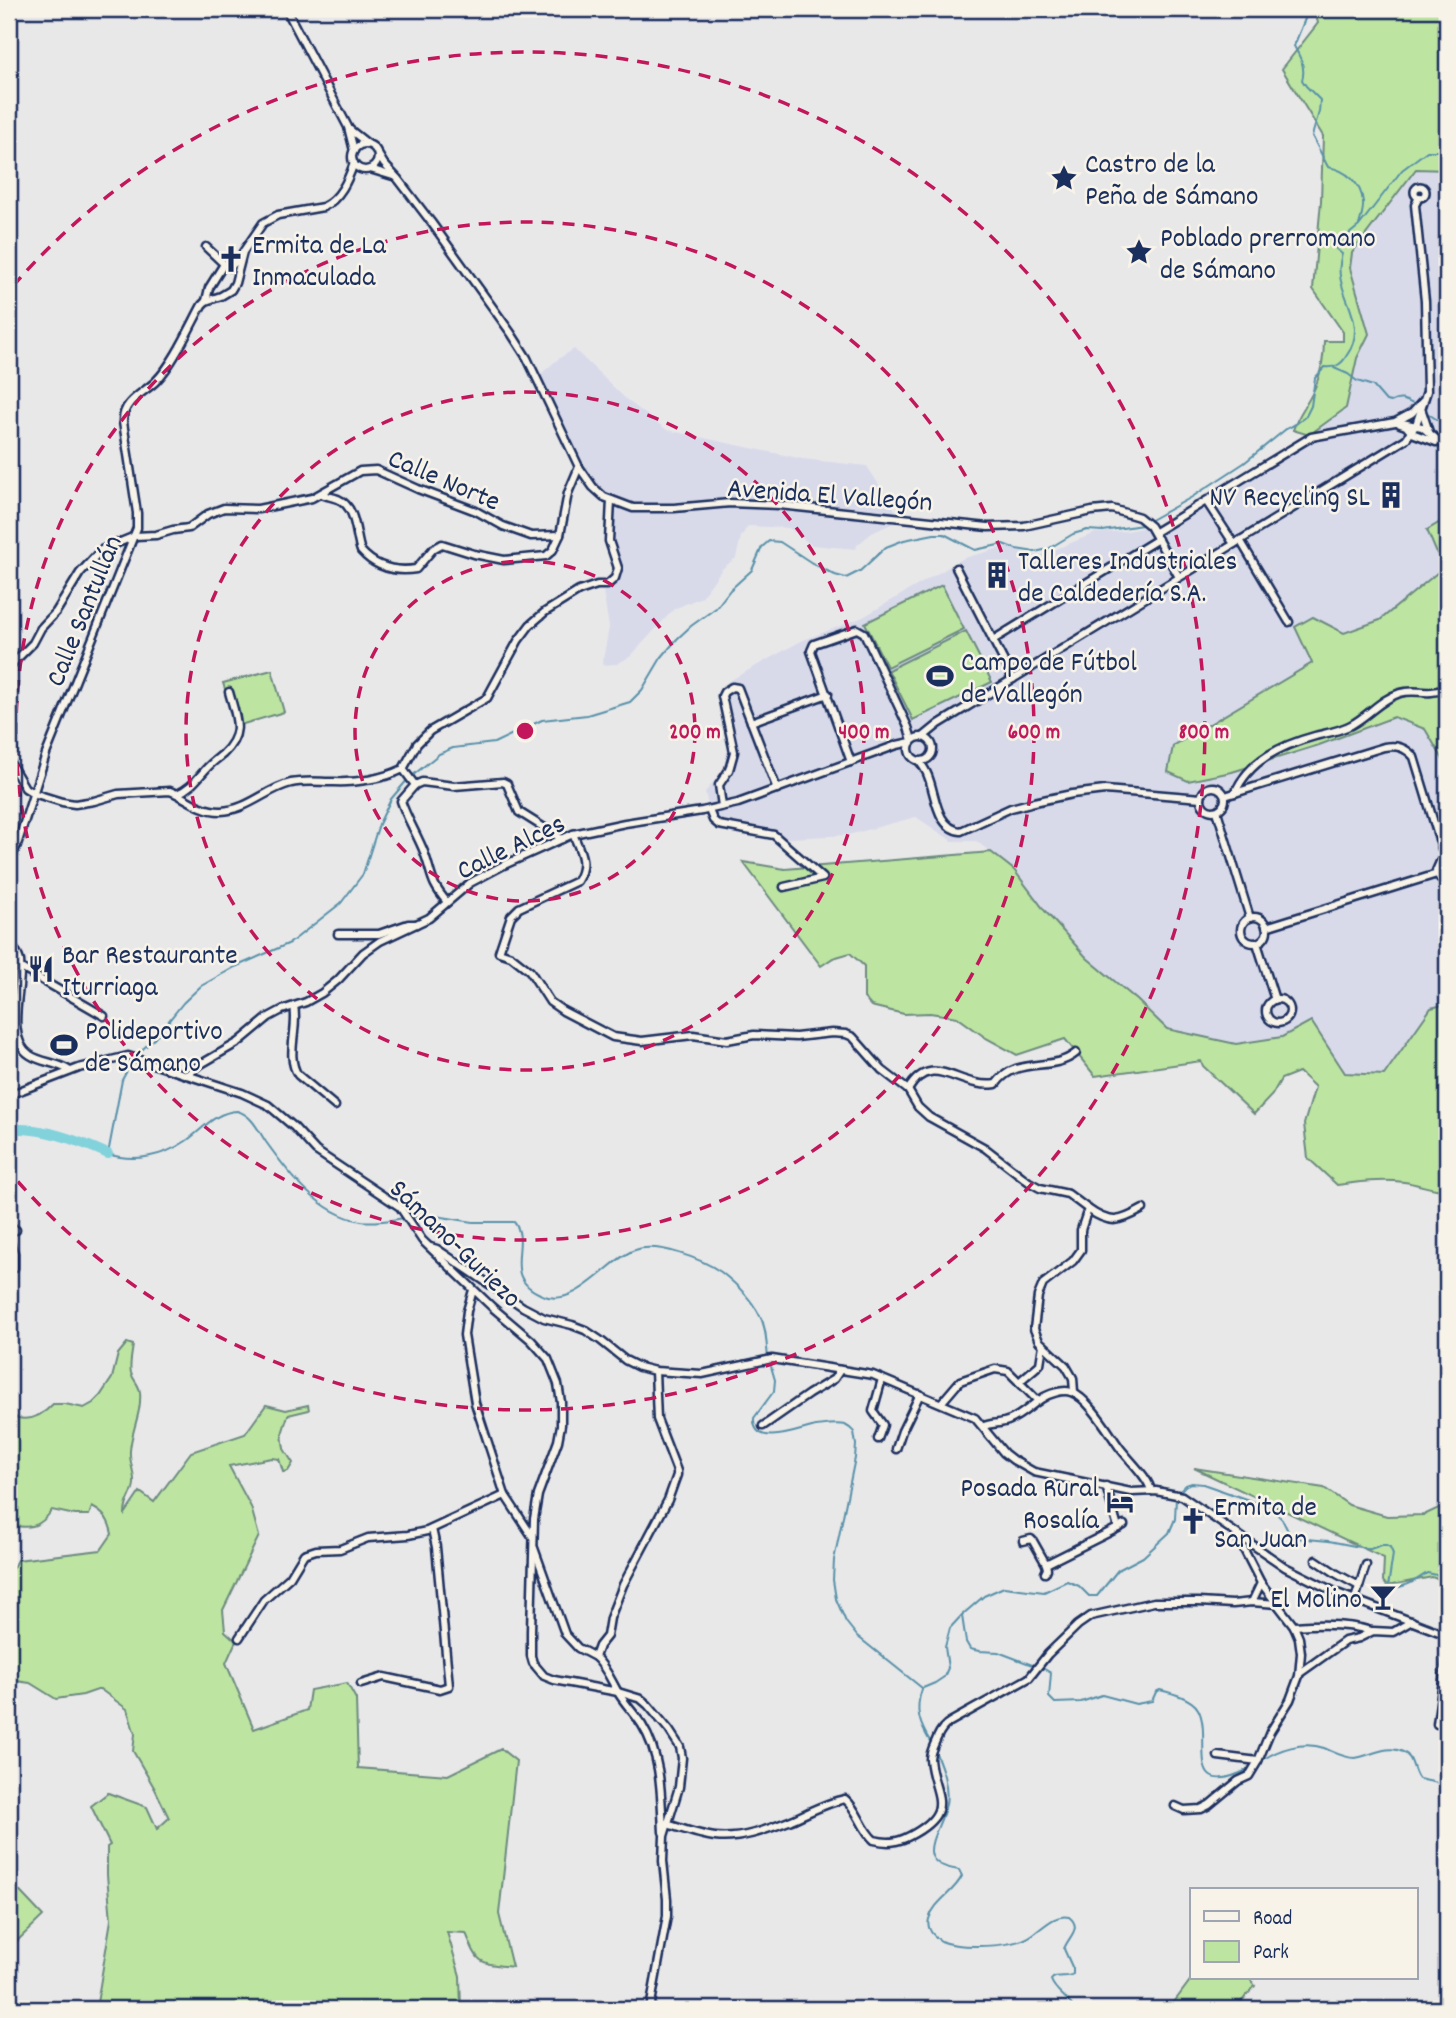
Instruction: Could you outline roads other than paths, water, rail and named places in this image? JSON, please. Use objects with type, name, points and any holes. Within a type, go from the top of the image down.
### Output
[{"type":"street","points":[[286,9],[348,127],[354,150],[352,159],[362,170]]},
{"type":"street","points":[[348,127],[376,150],[377,163],[370,169]]},
{"type":"street","points":[[354,150],[359,145],[369,145]]},
{"type":"street","name":"Avenida El Vallegón","points":[[378,154],[478,286],[527,358],[579,467],[593,487],[611,500],[633,508],[654,509],[730,503],[779,505],[988,527],[1024,526],[1112,509],[1139,517],[1152,529]]},
{"type":"street","points":[[347,181],[354,163]]},
{"type":"street","points":[[347,181],[362,170],[370,169],[398,179]]},
{"type":"street","name":"Calle Santullán","points":[[9,863],[46,754],[135,537],[138,522],[123,422],[124,412],[128,404],[161,375],[206,301],[231,290],[241,257],[263,223],[278,215],[326,206],[347,181]]},
{"type":"street","name":"Calle Alces","points":[[187,1075],[239,1042],[270,1017],[323,993],[338,981],[363,953],[380,941],[429,918],[485,874],[573,834],[722,807],[916,739],[1406,439],[1412,433],[1422,411],[1427,375],[1425,302],[1415,205],[1419,197]]},
{"type":"street","points":[[206,247],[230,267],[241,257]]},
{"type":"street","points":[[206,301],[209,288],[224,264]]},
{"type":"street","points":[[1179,577],[1152,529],[1311,437],[1395,422],[1412,413],[1425,399]]},
{"type":"street","points":[[1422,411],[1430,434]]},
{"type":"street","points":[[1395,422],[1416,425],[1444,446]]},
{"type":"street","points":[[1395,422],[1406,426],[1412,433],[1444,446]]},
{"type":"street","points":[[320,494],[340,500],[345,505],[355,524],[363,555],[376,565],[388,569],[416,569],[433,549],[442,544],[504,560],[538,558],[550,554],[560,534],[568,493],[579,467]]},
{"type":"street","name":"Calle Norte","points":[[9,667],[25,653],[64,600],[80,573],[101,550],[135,537],[189,528],[208,514],[224,508],[267,508],[295,503],[320,494],[360,471],[376,470],[531,536],[560,534]]},
{"type":"street","points":[[405,771],[417,744],[430,731],[487,698],[518,641],[530,625],[562,600],[579,591],[607,585],[615,578],[618,568],[609,541],[611,500]]},
{"type":"street","points":[[1206,500],[1289,622]]},
{"type":"street","points":[[993,640],[1158,540]]},
{"type":"street","points":[[956,568],[1013,680]]},
{"type":"street","points":[[851,762],[811,647],[857,629],[861,629],[908,727],[916,739],[931,742]]},
{"type":"street","points":[[722,807],[719,785],[729,770],[734,752],[722,696],[732,687],[738,688],[777,789]]},
{"type":"street","points":[[1235,793],[1240,780],[1250,770],[1267,755],[1282,747],[1352,725],[1397,694],[1435,693],[1447,688]]},
{"type":"street","points":[[177,794],[195,783],[206,768],[233,743],[238,725],[229,692]]},
{"type":"street","points":[[751,722],[828,694]]},
{"type":"street","points":[[928,775],[928,759],[933,751],[931,742],[939,724]]},
{"type":"street","points":[[909,750],[916,739]]},
{"type":"street","points":[[897,745],[909,750],[913,758],[919,761],[928,775],[942,819],[949,828],[961,831],[1011,808],[1072,794],[1105,790],[1201,798]]},
{"type":"street","points":[[1225,796],[1384,747],[1399,747],[1414,757],[1446,859],[1438,865],[1437,874],[1447,883]]},
{"type":"street","points":[[919,761],[928,759]]},
{"type":"street","points":[[9,761],[25,788],[62,802],[75,804],[118,794],[170,791],[198,806],[222,811],[246,805],[276,788],[294,782],[354,781],[405,771]]},
{"type":"street","points":[[405,771],[413,784]]},
{"type":"street","points":[[447,902],[432,883],[424,852],[401,801],[413,784],[422,782],[464,786],[503,782],[507,784],[522,815],[562,839]]},
{"type":"street","points":[[1211,787],[1220,789],[1225,796],[1223,806],[1217,811],[1206,809],[1202,804],[1203,792],[1211,787]]},
{"type":"street","points":[[709,810],[713,820],[719,825],[775,835],[823,877],[785,887]]},
{"type":"street","points":[[1217,811],[1250,918]]},
{"type":"street","points":[[573,834],[583,854],[582,872],[577,881],[519,908],[511,916],[499,952],[521,962],[550,1002],[563,1011],[613,1037],[642,1041],[693,1035],[727,1040],[754,1035],[796,1037],[832,1032],[846,1034],[853,1037],[882,1070],[908,1090],[918,1107],[929,1117],[985,1148],[1029,1182],[1040,1188],[1068,1194],[1097,1216],[1108,1220],[1128,1218],[1143,1209]]},
{"type":"street","points":[[1266,927],[1437,874]]},
{"type":"street","points":[[1250,918],[1260,919],[1266,927],[1265,937],[1257,943],[1247,941],[1241,933],[1243,924],[1250,918]]},
{"type":"street","points":[[338,934],[379,934],[408,924],[418,925]]},
{"type":"street","points":[[9,943],[17,953],[21,968],[17,1034],[20,1045],[30,1055],[70,1071]]},
{"type":"street","points":[[1257,943],[1275,1000]]},
{"type":"street","points":[[21,968],[104,1016]]},
{"type":"street","points":[[294,1006],[295,1071],[335,1106]]},
{"type":"street","points":[[9,1030],[17,1034]]},
{"type":"street","points":[[908,1090],[924,1072],[936,1070],[985,1086],[996,1084],[1003,1075],[1021,1067],[1061,1062],[1076,1053]]},
{"type":"street","name":"Sámano-Guriezo","points":[[9,1095],[70,1071],[119,1057],[134,1058],[187,1075],[242,1093],[268,1105],[294,1127],[316,1151],[393,1201],[429,1247],[540,1349],[554,1370],[558,1384],[561,1425],[558,1441],[538,1495],[533,1538],[533,1664],[544,1676],[554,1680],[631,1695],[648,1705],[680,1747],[679,1787],[664,1838],[667,1916],[650,2009]]},
{"type":"street","points":[[1074,1392],[1073,1378],[1066,1366],[1043,1345],[1034,1329],[1038,1296],[1043,1284],[1073,1261],[1081,1250],[1081,1230],[1088,1209]]},
{"type":"street","points":[[9,1225],[16,1230]]},
{"type":"street","points":[[9,1239],[14,1253],[14,1268]]},
{"type":"street","points":[[429,1247],[438,1249],[535,1314],[584,1330],[639,1367],[655,1371],[702,1374],[772,1359],[858,1371],[882,1378],[975,1418],[1004,1452],[1034,1472],[1131,1492],[1169,1492],[1182,1496],[1285,1567],[1326,1588],[1447,1635]]},
{"type":"street","points":[[473,1290],[464,1324],[465,1348],[475,1403],[505,1495],[533,1538]]},
{"type":"street","points":[[1020,1382],[1040,1364],[1043,1345]]},
{"type":"street","points":[[942,1402],[960,1381],[995,1369],[1008,1371],[1038,1401]]},
{"type":"street","points":[[762,1426],[835,1379],[840,1370]]},
{"type":"street","points":[[595,1657],[598,1646],[607,1636],[610,1618],[623,1585],[668,1500],[677,1475],[657,1419],[655,1371]]},
{"type":"street","points":[[878,1439],[883,1425],[873,1411],[882,1378]]},
{"type":"street","points":[[984,1426],[1008,1421],[1038,1401],[1060,1392],[1074,1392],[1110,1432],[1134,1467],[1150,1484],[1151,1491]]},
{"type":"street","points":[[896,1449],[920,1394]]},
{"type":"street","points":[[1046,1564],[1121,1527],[1106,1486]]},
{"type":"street","points":[[239,1638],[264,1600],[289,1577],[304,1554],[316,1550],[340,1549],[368,1538],[417,1534],[505,1495]]},
{"type":"street","points":[[361,1684],[384,1677],[440,1689],[449,1686],[432,1529]]},
{"type":"street","points":[[1175,1807],[1193,1810],[1209,1805],[1249,1776],[1270,1732],[1290,1700],[1300,1673],[1301,1653],[1294,1626],[1261,1583],[1235,1532]]},
{"type":"street","points":[[1023,1541],[1033,1541],[1046,1564],[1045,1573]]},
{"type":"street","points":[[533,1546],[569,1641],[595,1657],[607,1670],[618,1692],[643,1727],[656,1758],[660,1779],[664,1838]]},
{"type":"street","points":[[1316,1560],[1359,1586]]},
{"type":"street","points":[[1355,1599],[1366,1565]]},
{"type":"street","points":[[1252,1602],[1261,1583]]},
{"type":"street","points":[[667,1825],[716,1837],[739,1837],[787,1822],[827,1803],[845,1799],[874,1840],[890,1843],[901,1841],[925,1827],[938,1814],[939,1797],[930,1755],[944,1725],[1033,1675],[1078,1625],[1097,1614],[1154,1602],[1277,1604]]},
{"type":"street","points":[[1294,1626],[1322,1624],[1393,1632],[1412,1621]]},
{"type":"street","points":[[1300,1673],[1345,1641],[1373,1631]]},
{"type":"street","points":[[1437,1724],[1447,1651]]},
{"type":"street","points":[[1218,1756],[1258,1760]]},
{"type":"waterway","points":[[9,24],[13,18],[12,9]]},
{"type":"waterway","points":[[1309,9],[1294,46],[1303,66],[1302,80],[1320,100],[1312,136],[1328,167],[1341,171],[1356,183],[1363,205],[1359,225]]},
{"type":"waterway","points":[[1147,522],[1244,463],[1306,416],[1311,406],[1315,378],[1325,367],[1341,363],[1353,342],[1353,317],[1341,281],[1342,254],[1336,249],[1339,242],[1359,226],[1402,170],[1427,151],[1447,154]]},
{"type":"waterway","points":[[1334,368],[1357,381],[1373,386],[1386,401],[1402,400],[1413,404]]},
{"type":"waterway","points":[[1427,413],[1442,423]]},
{"type":"waterway","points":[[412,776],[439,754],[453,748],[494,743],[542,720],[587,715],[630,702],[642,690],[661,658],[677,639],[716,608],[730,590],[752,570],[762,547],[769,541],[780,542],[812,563],[846,578],[860,571],[886,547],[934,534],[944,534],[975,550],[1003,544],[1035,552],[1048,549],[1073,534],[1087,530],[1103,531],[1142,525]]},
{"type":"waterway","points":[[404,1218],[361,1221],[332,1210],[306,1191],[275,1154],[251,1119],[237,1111],[222,1114],[168,1151],[138,1158],[108,1154],[122,1080],[135,1056],[155,1038],[183,1003],[201,986],[235,967],[290,943],[341,903],[363,874],[379,824],[391,799],[408,779]]},
{"type":"waterway","points":[[9,1129],[60,1135],[108,1154]]},
{"type":"waterway","points":[[410,1217],[436,1216],[473,1222],[514,1222],[519,1230],[519,1270],[522,1279],[529,1288],[555,1298],[579,1290],[635,1250],[655,1248],[691,1257],[721,1272],[752,1304],[764,1326],[768,1357]]},
{"type":"waterway","points":[[770,1363],[775,1380],[774,1391],[754,1418],[755,1428],[761,1433],[779,1435],[834,1424],[845,1425],[854,1432],[855,1458],[834,1560],[836,1599],[846,1622],[857,1636],[922,1688]]},
{"type":"waterway","points":[[1178,1493],[1186,1485],[1203,1484],[1263,1505],[1277,1514],[1290,1535],[1296,1538],[1370,1549],[1386,1545],[1393,1554],[1388,1587],[1403,1586],[1427,1573],[1447,1577]]},
{"type":"waterway","points":[[923,1688],[944,1677],[948,1668],[945,1647],[950,1628],[984,1596],[1004,1587],[1044,1592],[1067,1581],[1079,1586],[1089,1596],[1097,1596],[1118,1570],[1143,1557],[1169,1533],[1175,1519],[1176,1498]]},
{"type":"waterway","points":[[962,1616],[966,1642],[970,1649],[998,1652],[1035,1666]]},
{"type":"waterway","points":[[1041,1667],[1051,1673],[1049,1697],[1055,1703],[1081,1702],[1102,1695],[1136,1704],[1152,1701],[1160,1690],[1187,1699],[1198,1709],[1202,1721],[1207,1772],[1215,1778],[1228,1777],[1249,1769]]},
{"type":"waterway","points":[[922,1689],[918,1704],[919,1717],[931,1743]]},
{"type":"waterway","points":[[1261,1761],[1283,1750],[1308,1745],[1355,1758],[1391,1749],[1407,1754],[1419,1779],[1447,1785]]},
{"type":"waterway","points":[[935,1751],[944,1777],[947,1797],[931,1845],[931,1854],[935,1861],[959,1870],[962,1876],[932,1913],[928,1923],[931,1932],[949,1944],[997,1945],[1027,1938],[1052,1920],[1069,1917],[1075,1929],[1064,1949],[1073,1974],[1051,1980],[1074,2009]]},
{"type":"place","name":"Castro de la Peña de Sámano","points":[[1064,178]]},
{"type":"place","name":"Poblado prerromano de Sámano","points":[[1139,252]]},
{"type":"place","name":"Ermita de La Inmaculada","points":[[231,259]]},
{"type":"place","name":"NV Recycling SL","points":[[1391,495]]},
{"type":"place","name":"Talleres Industriales de Caldedería S.A.","points":[[997,575]]},
{"type":"place","name":"Campo de Fútbol de Vallegón","points":[[940,676]]},
{"type":"place","name":"Bar Restaurante Iturriaga","points":[[41,969]]},
{"type":"place","name":"Polideportivo de Sámano","points":[[64,1045]]},
{"type":"place","name":"Posada Rural Rosalía","points":[[1120,1502]]},
{"type":"place","name":"Ermita de San Juan","points":[[1193,1521]]},
{"type":"place","name":"El Molino","points":[[1383,1597]]}]
